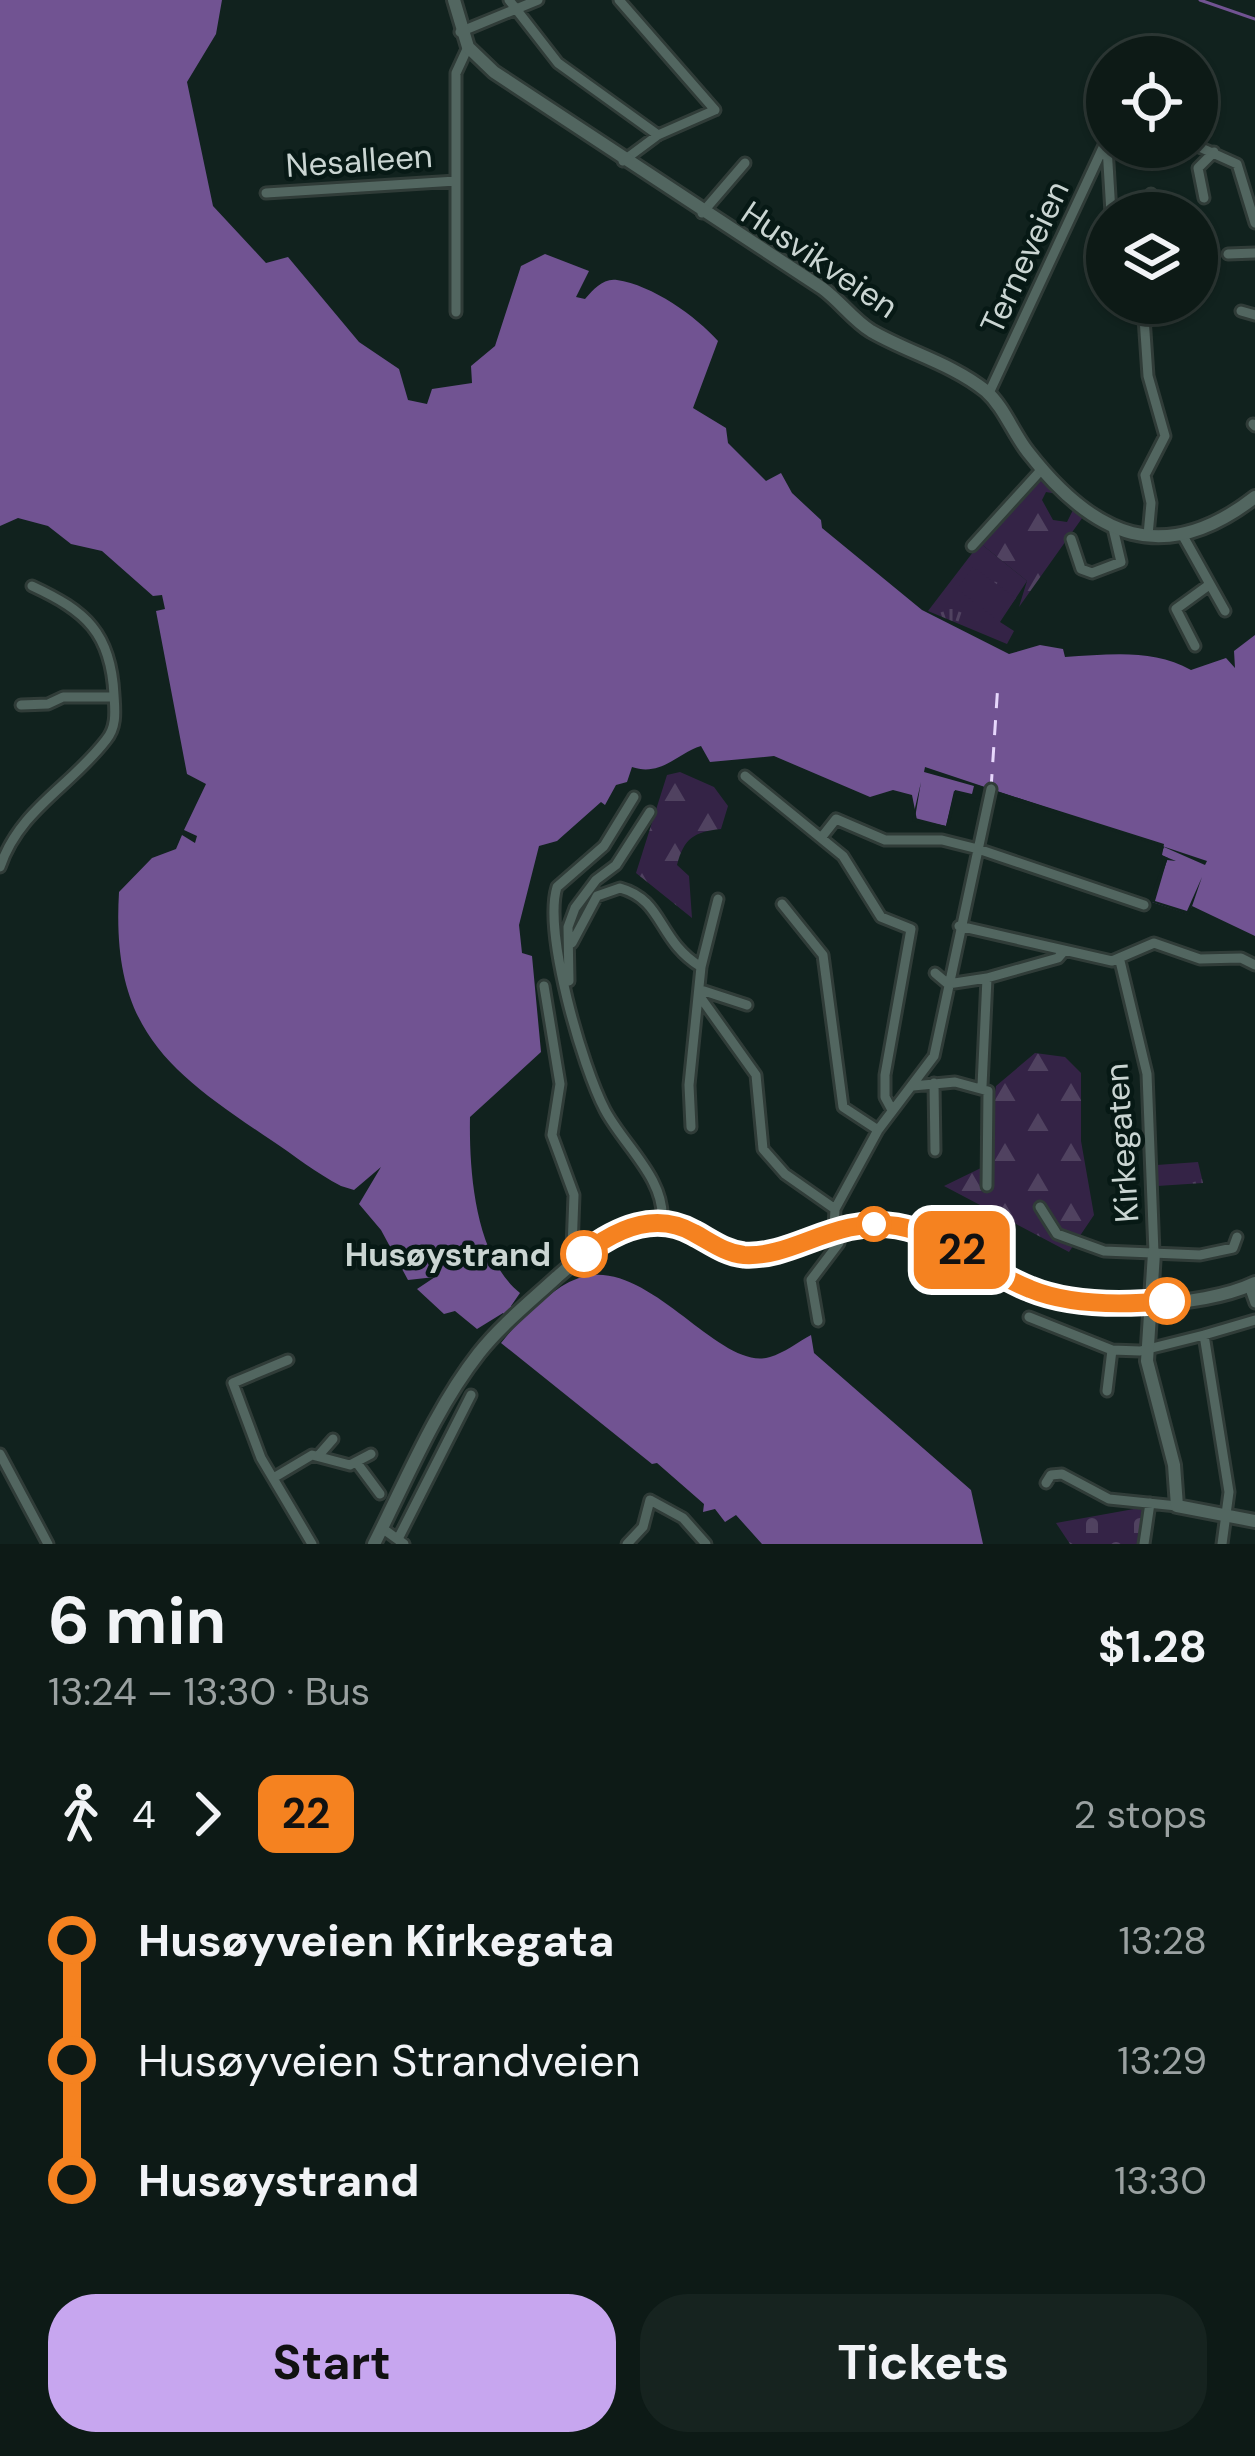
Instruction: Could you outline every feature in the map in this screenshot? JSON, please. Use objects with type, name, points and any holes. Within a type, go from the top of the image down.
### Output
[{"type":"main road","name":"Husvikveien","points":[[454,0],[467,47],[494,72],[835,297],[866,328],[941,363],[989,394],[1042,469],[1113,528],[1183,536],[1208,530],[1252,505]]},
{"type":"main road","points":[[374,1544],[470,1365],[579,1258],[623,1230],[662,1222],[748,1255],[837,1227],[875,1224],[913,1230],[1042,1293],[1147,1303],[1252,1284]]},
{"type":"main road","name":"Kirkegaten","points":[[1154,1253],[1147,1348],[1151,1391],[1174,1465],[1177,1506]]},
{"type":"main road","points":[[1177,1506],[1255,1521]]},
{"type":"street","points":[[460,32],[511,4],[538,0]]},
{"type":"street","points":[[619,0],[716,110],[658,135],[623,161]]},
{"type":"street","points":[[511,4],[558,63],[658,135]]},
{"type":"street","name":"Nesalleen","points":[[456,312],[455,73],[467,47]]},
{"type":"street","points":[[1218,154],[1237,164],[1255,223]]},
{"type":"street","name":"Husvikveien","points":[[702,213],[745,163]]},
{"type":"street","name":"Terneveien","points":[[989,394],[1096,168]]},
{"type":"street","name":"Nesalleen","points":[[266,193],[456,181]]},
{"type":"street","points":[[1228,254],[1255,253]]},
{"type":"street","points":[[1240,311],[1255,315]]},
{"type":"street","points":[[1144,324],[1148,376],[1165,436],[1145,475],[1151,503],[1148,535]]},
{"type":"street","points":[[973,546],[1042,469]]},
{"type":"street","points":[[1071,538],[1082,569],[1092,573],[1120,562],[1113,528]]},
{"type":"street","points":[[1183,536],[1225,611]]},
{"type":"street","points":[[1195,646],[1172,612],[1209,585]]},
{"type":"street","points":[[0,867],[27,816],[113,728],[109,651],[96,625],[72,605],[32,586]]},
{"type":"street","points":[[21,705],[63,697],[114,698]]},
{"type":"street","points":[[745,776],[843,856],[881,916],[911,929],[885,1076],[885,1097],[892,1110]]},
{"type":"street","points":[[818,1321],[812,1280],[838,1243],[835,1209],[878,1130],[934,1056],[958,926],[992,789]]},
{"type":"street","points":[[634,797],[604,846],[555,892],[552,929],[594,1085],[662,1197],[662,1222]]},
{"type":"street","points":[[567,985],[572,943],[568,927],[580,900],[616,865],[650,812]]},
{"type":"street","points":[[821,838],[836,819],[880,839],[942,840],[1144,905]]},
{"type":"street","points":[[572,943],[597,896],[620,888],[650,902],[668,941],[701,968]]},
{"type":"street","points":[[692,1127],[689,1085],[701,968],[718,899]]},
{"type":"street","points":[[782,904],[823,955],[843,1107],[878,1130]]},
{"type":"street","points":[[958,926],[1120,961],[1154,943],[1200,959],[1240,958],[1255,965]]},
{"type":"street","points":[[935,973],[948,984],[987,978],[1058,958],[1064,951]]},
{"type":"street","name":"Kirkegaten","points":[[1040,1207],[1057,1234],[1071,1241],[1104,1251],[1154,1253],[1147,1074],[1120,961]]},
{"type":"street","points":[[987,978],[982,1086],[989,1102],[987,1186]]},
{"type":"street","points":[[544,986],[560,1084],[552,1135],[574,1195],[572,1249],[579,1258]]},
{"type":"street","points":[[701,994],[748,1004]]},
{"type":"street","points":[[701,994],[756,1076],[763,1149],[785,1174],[835,1209]]},
{"type":"street","points":[[934,1083],[935,1151]]},
{"type":"street","points":[[913,1086],[982,1086]]},
{"type":"street","points":[[1154,1253],[1208,1255],[1233,1248],[1237,1237]]},
{"type":"street","points":[[1252,1284],[1255,1304]]},
{"type":"street","points":[[1029,1317],[1112,1350],[1147,1348],[1255,1319]]},
{"type":"street","points":[[1204,1335],[1228,1516],[1222,1544]]},
{"type":"street","points":[[1107,1391],[1112,1350]]},
{"type":"street","points":[[288,1360],[233,1383],[251,1437],[312,1544]]},
{"type":"street","points":[[382,1528],[402,1540],[471,1395]]},
{"type":"street","points":[[275,1478],[319,1455],[333,1439]]},
{"type":"street","points":[[0,1454],[48,1544]]},
{"type":"street","points":[[319,1455],[339,1464],[357,1463],[371,1454]]},
{"type":"street","points":[[357,1463],[380,1494]]},
{"type":"street","points":[[1046,1484],[1052,1474],[1062,1474],[1109,1499],[1177,1506]]},
{"type":"street","points":[[627,1544],[643,1527],[650,1500],[682,1518],[706,1544]]},
{"type":"street","points":[[1144,1544],[1150,1503]]},
{"type":"green space","points":[[1040,474],[1058,494],[1046,492],[1042,500],[1053,520],[1067,522],[1074,508],[1085,514],[1019,607],[1027,581],[980,543]]},
{"type":"green space","points":[[980,543],[1027,581],[1000,622],[1014,631],[1007,644],[928,611]]},
{"type":"green space","points":[[973,567],[1016,598],[999,621],[957,589]]},
{"type":"green space","points":[[680,772],[714,787],[728,806],[721,829],[692,838],[677,865],[689,876],[692,918],[636,873],[667,775]]},
{"type":"green space","points":[[1035,1053],[1065,1057],[1081,1073],[1081,1141],[1094,1215],[1069,1252],[944,1186],[983,1167],[996,1086]]},
{"type":"green space","points":[[1198,1162],[1203,1183],[1157,1186],[1157,1165]]},
{"type":"green space","points":[[1145,1507],[1142,1544],[1070,1544],[1056,1523]]},
{"type":"shaded area","points":[[0,0],[222,0],[216,34],[187,82],[213,206],[266,263],[288,257],[359,342],[399,369],[408,400],[427,404],[432,389],[472,383],[471,366],[495,346],[521,266],[545,254],[589,271],[576,297],[585,299],[607,281],[630,283],[672,303],[709,331],[718,341],[693,408],[726,428],[728,443],[766,481],[781,473],[792,493],[821,520],[822,528],[922,610],[1009,654],[1040,645],[1063,649],[1065,657],[1145,656],[1191,670],[1226,658],[1235,668],[1234,651],[1255,635],[1255,936],[1192,906],[1188,914],[1152,902],[1168,858],[1162,855],[1164,844],[977,785],[973,796],[954,791],[946,826],[917,820],[912,795],[893,790],[870,797],[774,756],[710,762],[701,746],[661,767],[632,767],[627,782],[616,785],[605,805],[601,802],[557,841],[539,846],[519,925],[522,953],[532,956],[541,1052],[470,1117],[478,1212],[493,1258],[520,1293],[511,1306],[522,1319],[565,1284],[582,1277],[608,1276],[658,1298],[729,1349],[750,1357],[770,1357],[811,1335],[814,1353],[971,1490],[983,1544],[762,1544],[736,1515],[725,1522],[715,1509],[703,1512],[704,1504],[657,1463],[652,1464],[501,1343],[515,1326],[503,1313],[477,1329],[455,1311],[444,1314],[417,1289],[435,1277],[408,1280],[381,1230],[359,1204],[381,1167],[354,1190],[341,1186],[202,1091],[153,1041],[136,1012],[125,978],[119,892],[152,858],[176,849],[182,835],[195,843],[197,836],[184,830],[206,784],[187,774],[156,611],[165,609],[162,595],[153,596],[102,551],[71,544],[48,526],[18,518],[0,526]]},
{"type":"pier","points":[[925,767],[1207,861],[1205,865],[1164,847],[1161,855],[1176,861],[1167,860],[1155,901],[1187,911],[1202,877],[1189,915],[1149,901],[1163,863],[1157,845],[988,792],[978,799],[957,794],[948,829],[912,821],[921,782],[915,818],[946,826],[955,790],[972,794],[974,786],[924,772]]},
{"type":"waterway","points":[[1200,0],[1255,19]]},
{"type":"ferry route","points":[[991,789],[998,683]]},
{"type":"bus line","name":"22","points":[[584,1254],[644,1223],[677,1225],[724,1250],[748,1255],[834,1228],[875,1224],[934,1237],[1042,1293],[1124,1304],[1167,1301]]},
{"type":"place","name":"Husøystrand","points":[[584,1254]]}]
